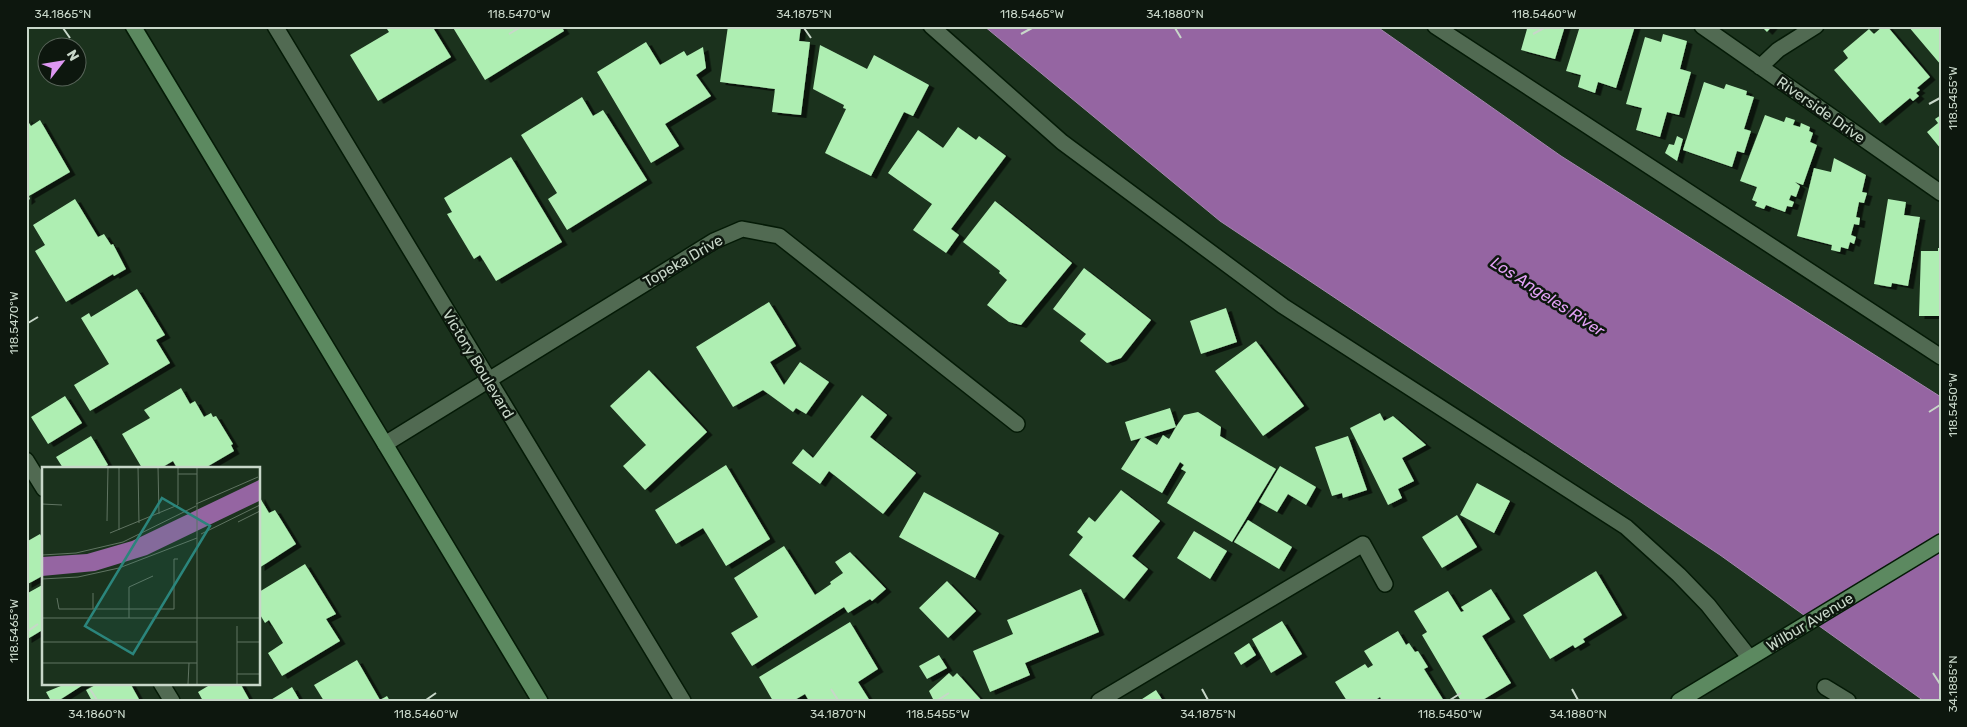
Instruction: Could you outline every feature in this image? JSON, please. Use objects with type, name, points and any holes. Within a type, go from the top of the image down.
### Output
[{"type":"main road","points":[[133,26],[540,701]]},
{"type":"main road","name":"Wilbur Avenue","points":[[1679,701],[1941,542]]},
{"type":"street","name":"Victory Boulevard","points":[[275,26],[487,380],[683,701]]},
{"type":"street","points":[[931,26],[1062,142],[1283,306],[1626,527],[1696,593],[1750,658]]},
{"type":"street","points":[[1435,26],[1941,357]]},
{"type":"street","name":"Riverside Drive","points":[[1702,26],[1941,193]]},
{"type":"street","points":[[1760,68],[1778,50],[1816,26]]},
{"type":"street","name":"Topeka Drive","points":[[385,444],[714,241],[742,229],[779,236],[1017,424]]},
{"type":"street","points":[[26,460],[42,485]]},
{"type":"street","points":[[1099,701],[1363,544],[1385,584]]},
{"type":"street","points":[[162,684],[172,701]]},
{"type":"street","points":[[1825,687],[1848,701]]},
{"type":"water","name":"Los Angeles River","points":[[984,26],[1376,26],[1561,156],[1941,397],[1941,701],[1924,701],[1720,555],[1220,221]]},
{"type":"building","points":[[385,26],[432,26],[451,57],[378,101],[350,55],[389,32]]},
{"type":"building","points":[[452,26],[561,26],[564,31],[485,80]]},
{"type":"building","points":[[728,26],[801,26],[799,41],[810,42],[801,115],[772,112],[775,89],[720,82]]},
{"type":"building","points":[[1520,26],[1565,26],[1555,59],[1521,50],[1527,29]]},
{"type":"building","points":[[1580,26],[1635,26],[1616,88],[1598,82],[1595,93],[1578,87],[1581,75],[1566,71]]},
{"type":"building","points":[[1761,26],[1772,26],[1767,32]]},
{"type":"building","points":[[1883,26],[1887,26],[1930,77],[1917,88],[1920,90],[1916,93],[1919,96],[1913,101],[1910,98],[1880,123],[1834,70],[1848,58],[1843,51],[1869,29],[1874,34]]},
{"type":"building","points":[[1908,26],[1941,26],[1941,65]]},
{"type":"building","points":[[1663,34],[1687,41],[1680,69],[1691,72],[1679,115],[1667,112],[1660,137],[1636,130],[1642,108],[1626,104],[1645,37],[1661,42]]},
{"type":"building","points":[[646,42],[660,65],[684,51],[687,56],[703,47],[706,68],[696,75],[711,96],[665,124],[679,146],[651,163],[597,72]]},
{"type":"building","points":[[820,45],[867,69],[874,55],[929,85],[913,116],[904,112],[871,176],[825,153],[846,109],[843,108],[844,105],[813,89]]},
{"type":"building","points":[[1704,82],[1724,89],[1726,84],[1747,91],[1746,95],[1754,97],[1744,129],[1751,131],[1744,153],[1737,151],[1732,167],[1683,150]]},
{"type":"building","points":[[582,97],[593,116],[603,110],[647,180],[567,230],[548,199],[557,193],[521,135]]},
{"type":"building","points":[[1765,115],[1784,122],[1786,117],[1795,120],[1793,125],[1800,127],[1801,123],[1810,127],[1809,131],[1813,133],[1810,142],[1817,145],[1803,185],[1795,182],[1800,186],[1796,197],[1791,195],[1789,200],[1794,202],[1792,207],[1787,206],[1785,212],[1766,205],[1764,209],[1755,206],[1757,202],[1752,200],[1757,187],[1740,181]]},
{"type":"building","points":[[1941,115],[1941,149],[1927,132],[1938,123],[1935,119]]},
{"type":"building","points":[[26,118],[31,126],[40,120],[70,172],[29,196],[30,199],[26,202]]},
{"type":"building","points":[[958,127],[976,140],[979,136],[1006,156],[951,229],[959,235],[946,253],[913,230],[932,204],[888,173],[918,130],[943,148]]},
{"type":"building","points":[[1677,136],[1683,139],[1677,161],[1665,153],[1669,144],[1674,145]]},
{"type":"building","points":[[511,157],[562,242],[496,281],[480,255],[474,259],[447,214],[452,212],[444,198]]},
{"type":"building","points":[[1834,158],[1866,175],[1862,192],[1867,193],[1864,203],[1859,202],[1856,217],[1860,218],[1859,225],[1854,224],[1851,235],[1856,237],[1854,244],[1850,242],[1848,249],[1841,247],[1840,252],[1831,250],[1832,245],[1797,236],[1814,168],[1831,172]]},
{"type":"building","points":[[75,199],[98,237],[104,234],[111,245],[113,244],[126,269],[114,276],[113,274],[66,302],[35,251],[45,245],[33,225]]},
{"type":"building","points":[[1888,199],[1906,202],[1904,215],[1920,217],[1908,286],[1892,283],[1891,287],[1874,284]]},
{"type":"building","points":[[995,201],[1072,263],[1021,325],[1009,322],[987,305],[1007,280],[999,273],[1000,271],[963,242]]},
{"type":"building","points":[[1938,248],[1941,248],[1941,316],[1919,316],[1921,251],[1938,251]]},
{"type":"building","points":[[1084,268],[1151,320],[1121,358],[1107,363],[1080,341],[1086,334],[1053,309]]},
{"type":"building","points":[[137,289],[165,335],[156,340],[170,363],[90,411],[74,385],[109,364],[81,318],[89,313],[91,317]]},
{"type":"building","points":[[769,302],[796,346],[770,362],[784,385],[800,362],[829,382],[806,414],[796,408],[793,412],[763,390],[733,407],[696,347]]},
{"type":"building","points":[[1226,308],[1237,342],[1201,354],[1190,321]]},
{"type":"building","points":[[1256,341],[1304,406],[1263,436],[1215,371]]},
{"type":"building","points":[[649,370],[707,432],[645,490],[623,466],[646,445],[610,406]]},
{"type":"building","points":[[181,388],[190,404],[195,401],[204,417],[211,413],[213,417],[216,416],[233,444],[231,445],[234,451],[207,467],[176,467],[173,461],[163,467],[141,467],[122,434],[150,418],[144,410]]},
{"type":"building","points":[[862,395],[887,415],[870,437],[916,473],[883,514],[829,471],[820,484],[792,463],[803,449],[813,458]]},
{"type":"building","points":[[65,396],[82,423],[48,444],[31,417]]},
{"type":"building","points":[[1170,408],[1176,427],[1184,415],[1198,412],[1221,427],[1220,436],[1276,469],[1232,542],[1167,503],[1186,472],[1181,469],[1184,465],[1180,462],[1162,493],[1121,469],[1141,438],[1131,441],[1125,422]],"holes":[[[1176,427],[1169,439],[1163,435],[1157,445],[1144,437]]]},
{"type":"building","points":[[1380,413],[1384,421],[1393,416],[1426,445],[1402,458],[1414,481],[1398,489],[1402,498],[1388,505],[1350,428]]},
{"type":"building","points":[[91,436],[108,465],[104,467],[62,467],[56,457]]},
{"type":"building","points":[[1348,436],[1367,490],[1343,498],[1342,493],[1332,496],[1315,447]]},
{"type":"building","points":[[726,465],[770,539],[726,566],[703,528],[676,544],[655,510]]},
{"type":"building","points":[[1280,466],[1316,487],[1306,505],[1288,494],[1277,512],[1259,502]]},
{"type":"building","points":[[1477,483],[1510,501],[1494,533],[1460,515]]},
{"type":"building","points":[[1121,490],[1160,521],[1132,556],[1148,569],[1124,599],[1069,555],[1083,537],[1077,532],[1089,517],[1095,522]]},
{"type":"building","points":[[924,492],[999,533],[975,578],[899,537]]},
{"type":"building","points":[[260,498],[269,513],[275,510],[296,544],[260,567]]},
{"type":"building","points":[[1457,515],[1477,547],[1442,568],[1422,537]]},
{"type":"building","points":[[1248,520],[1292,547],[1279,569],[1234,542]]},
{"type":"building","points":[[1194,531],[1227,551],[1210,579],[1177,558]]},
{"type":"building","points":[[40,534],[42,538],[42,576],[26,585],[26,542]]},
{"type":"building","points":[[784,546],[815,595],[843,573],[835,562],[850,552],[886,589],[872,601],[870,599],[848,613],[844,607],[752,666],[731,633],[758,617],[734,578]]},
{"type":"building","points":[[305,564],[336,614],[326,619],[340,641],[282,676],[268,653],[283,643],[269,620],[265,623],[260,615],[260,591]]},
{"type":"building","points":[[1596,571],[1622,615],[1583,639],[1585,642],[1575,648],[1573,645],[1550,659],[1523,615]]},
{"type":"building","points":[[947,581],[976,611],[948,638],[919,608]]},
{"type":"building","points":[[42,585],[42,630],[26,640],[26,594]]},
{"type":"building","points":[[1081,589],[1099,632],[1025,663],[1030,675],[990,692],[973,651],[1013,634],[1007,620]]},
{"type":"building","points":[[1491,589],[1510,619],[1482,636],[1511,683],[1481,701],[1461,701],[1422,635],[1427,632],[1414,611],[1448,591],[1461,612],[1464,611],[1461,607]]},
{"type":"building","points":[[1282,621],[1302,654],[1271,673],[1252,639]]},
{"type":"building","points":[[850,622],[878,669],[858,682],[870,701],[809,701],[805,694],[793,701],[773,701],[759,677]]},
{"type":"building","points":[[1398,631],[1406,645],[1409,643],[1415,652],[1418,651],[1428,667],[1424,669],[1444,701],[1382,701],[1380,697],[1374,701],[1347,701],[1335,682],[1365,664],[1368,668],[1373,665],[1364,651]]},
{"type":"building","points":[[1249,643],[1256,655],[1241,665],[1234,653]]},
{"type":"building","points":[[939,655],[947,668],[927,679],[919,666]]},
{"type":"building","points":[[357,660],[380,700],[387,696],[390,701],[324,701],[314,685]]},
{"type":"building","points":[[949,673],[953,677],[957,673],[982,701],[934,701],[929,691]]},
{"type":"building","points":[[66,684],[84,684],[58,701],[51,701],[46,692]]},
{"type":"building","points":[[97,684],[131,684],[140,701],[92,701],[86,690]]},
{"type":"building","points":[[211,684],[241,684],[250,701],[203,701],[198,692]]},
{"type":"building","points":[[292,687],[300,701],[269,701]]},
{"type":"building","points":[[1156,690],[1163,701],[1139,701]]}]
